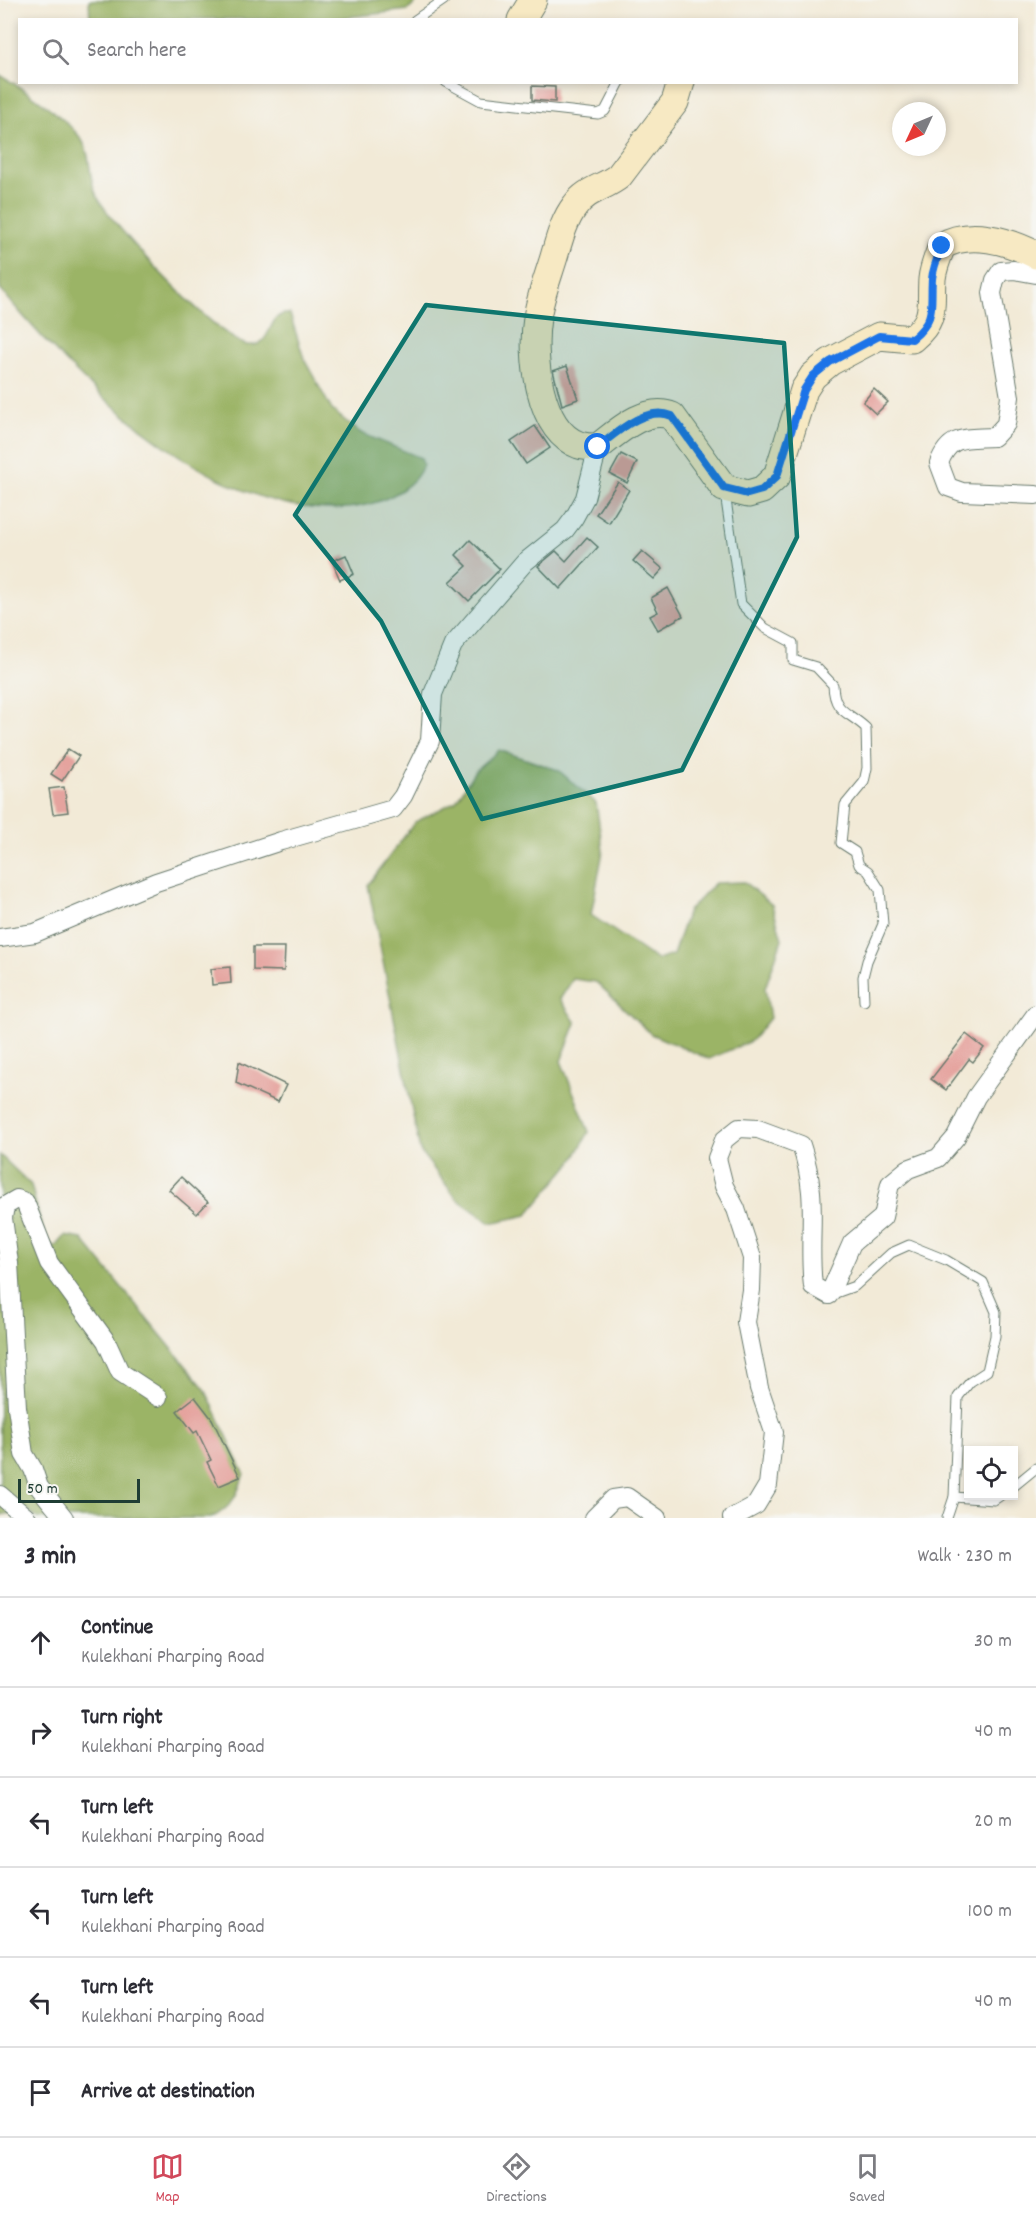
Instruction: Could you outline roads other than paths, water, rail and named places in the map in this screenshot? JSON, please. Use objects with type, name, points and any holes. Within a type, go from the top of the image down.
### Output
[{"type":"main road","points":[[522,18],[532,0]]},
{"type":"main road","points":[[680,84],[675,102],[619,176],[609,183],[592,188],[574,206],[559,241],[540,301],[534,345],[541,395],[556,425],[579,445],[598,447],[616,432],[643,417],[662,412],[672,416],[724,488],[748,494],[762,490],[777,476],[804,390],[813,376],[830,362],[879,336],[912,339],[924,329],[931,316],[934,299],[932,278],[942,246],[954,239],[974,236],[1036,255]]},
{"type":"street","points":[[1036,274],[1014,270],[1001,271],[995,280],[992,293],[1010,397],[1006,424],[994,436],[953,441],[944,448],[939,463],[948,487],[962,492],[1036,495]]},
{"type":"street","points":[[0,938],[35,933],[156,882],[281,841],[393,809],[404,796],[430,741],[433,694],[453,645],[525,562],[565,530],[574,518],[585,498],[598,447]]},
{"type":"street","points":[[732,1518],[756,1505],[768,1485],[774,1432],[759,1388],[746,1322],[751,1290],[752,1258],[736,1209],[724,1186],[717,1158],[724,1140],[739,1128],[758,1129],[801,1145],[810,1170],[813,1198],[811,1265],[813,1286],[830,1295],[852,1243],[883,1217],[890,1184],[908,1169],[938,1158],[956,1137],[976,1097],[1036,1014]]},
{"type":"street","points":[[64,1518],[39,1486],[24,1454],[17,1407],[5,1206],[17,1199],[25,1202],[49,1263],[106,1341],[120,1372],[158,1397]]},
{"type":"street","points":[[0,1495],[27,1518]]},
{"type":"street","points":[[594,1518],[613,1499],[627,1497],[657,1518]]},
{"type":"lane","points":[[418,18],[444,0]]},
{"type":"lane","points":[[450,84],[482,101],[598,114],[605,111],[619,84]]},
{"type":"lane","points":[[724,488],[741,604],[765,628],[793,643],[793,660],[816,666],[833,685],[834,699],[843,712],[856,718],[866,728],[864,782],[845,805],[842,843],[855,852],[859,865],[868,871],[880,890],[883,924],[867,961],[863,977],[864,1002]]},
{"type":"lane","points":[[830,1295],[855,1286],[891,1253],[909,1245],[946,1260],[983,1282],[996,1312],[995,1336],[987,1371],[970,1382],[957,1397],[954,1497],[947,1518]]},
{"type":"lane","points":[[1018,1483],[1036,1468]]},
{"type":"lane","points":[[954,1497],[964,1498]]}]
